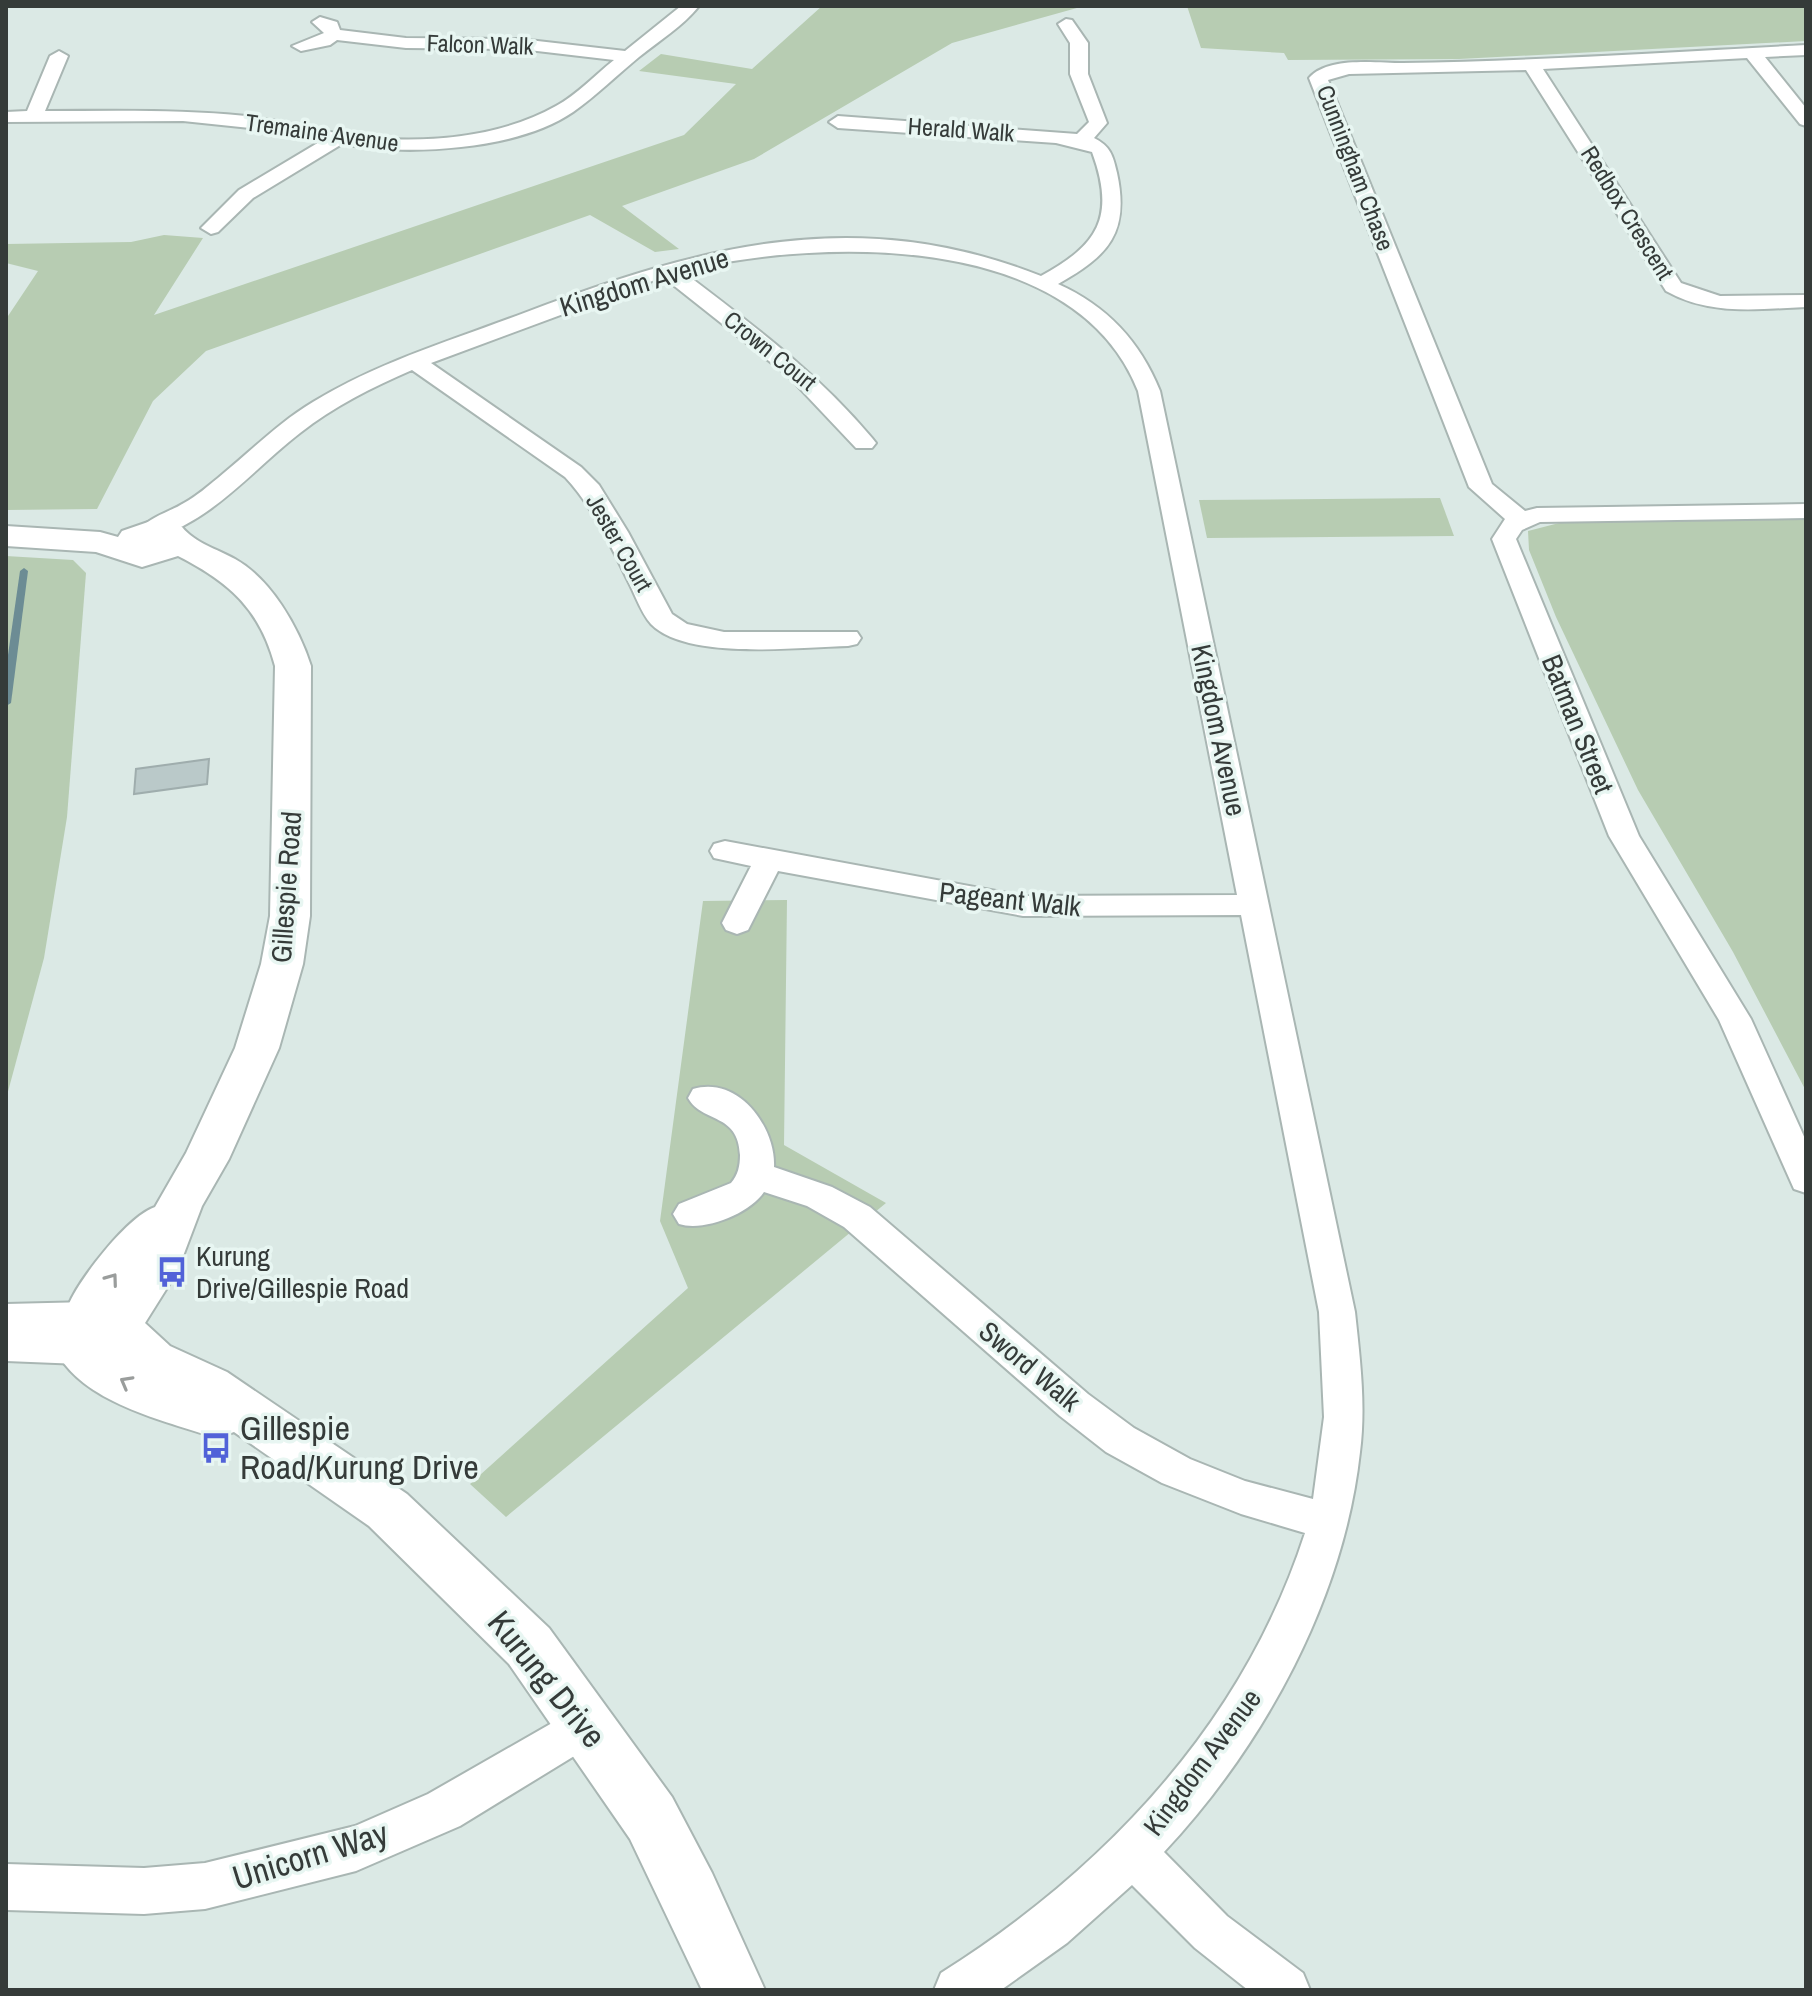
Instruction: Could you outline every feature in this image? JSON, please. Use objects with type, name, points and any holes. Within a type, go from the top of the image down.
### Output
[{"type":"street","name":"Tremaine Avenue","points":[[6,117],[218,118],[386,145],[425,145],[513,131],[565,109],[691,6]]},
{"type":"street","points":[[316,21],[331,26],[333,34]]},
{"type":"street","points":[[1042,284],[1092,252],[1111,228],[1114,204],[1103,151],[1082,140],[1098,123],[1079,74],[1079,43],[1066,24]]},
{"type":"street","name":"Falcon Walk","points":[[301,46],[319,43],[333,34],[406,43],[520,44],[628,57]]},
{"type":"street","name":"Cunningham Chase","points":[[1521,520],[1481,487],[1318,82],[1327,72],[1349,69],[1532,65],[1806,50]]},
{"type":"street","points":[[1752,53],[1806,120]]},
{"type":"street","points":[[34,116],[59,56]]},
{"type":"street","name":"Redbox Crescent","points":[[1532,65],[1673,287],[1689,296],[1710,301],[1806,301]]},
{"type":"street","name":"Herald Walk","points":[[838,122],[1082,140]]},
{"type":"street","points":[[211,228],[246,194],[337,139]]},
{"type":"street","name":"Kingdom Avenue","points":[[156,542],[296,424],[351,390],[414,361],[666,269],[740,252],[799,246],[857,246],[952,256],[1042,284],[1071,298],[1110,326],[1126,342],[1144,373],[1337,1312],[1344,1386],[1340,1455],[1327,1521],[1308,1589],[1278,1655],[1246,1710],[1132,1852],[1064,1917],[958,1990]]},
{"type":"street","name":"Crown Court","points":[[666,269],[803,374],[864,443]]},
{"type":"street","name":"Jester Court","points":[[414,361],[573,472],[590,490],[661,619],[671,628],[714,639],[848,638]]},
{"type":"street","points":[[1521,520],[1553,514],[1806,511]]},
{"type":"street","name":"Batman Street","points":[[1521,520],[1505,532],[1509,553],[1624,836],[1735,1019],[1806,1180]]},
{"type":"street","name":"Gillespie Road","points":[[6,529],[67,525],[156,542],[185,565],[230,592],[262,605],[278,626],[293,666],[290,916],[282,964],[257,1048],[206,1159],[180,1203],[121,1267],[91,1308],[94,1330]]},
{"type":"street","name":"Gillespie Road","points":[[6,536],[156,542]]},
{"type":"street","name":"Pageant Walk","points":[[725,851],[912,888],[1023,906],[1254,905]]},
{"type":"street","points":[[737,923],[769,860]]},
{"type":"street","points":[[691,1214],[744,1192],[754,1176],[758,1157],[754,1138],[744,1120],[705,1098]]},
{"type":"street","name":"Sword Walk","points":[[754,1176],[803,1187],[857,1217],[1074,1405],[1120,1440],[1176,1471],[1241,1497],[1327,1521]]},
{"type":"street","points":[[6,1319],[94,1330]]},
{"type":"street","points":[[6,1346],[94,1330]]},
{"type":"street","name":"Kurung Drive","points":[[94,1330],[120,1381],[278,1437],[388,1510],[529,1646],[651,1818],[691,1894],[734,1990]]},
{"type":"street","name":"Unicorn Way","points":[[6,1887],[144,1891],[205,1886],[356,1848],[444,1810],[587,1724]]},
{"type":"street","points":[[1132,1852],[1211,1932],[1286,1990]]},
{"type":"green space","points":[[822,6],[1084,6],[952,43],[754,159],[622,206],[679,249],[655,252],[590,215],[206,351],[153,401],[97,509],[6,510],[6,319],[38,271],[6,263],[6,244],[131,242],[164,235],[203,238],[154,315],[684,135],[736,84],[639,71],[661,54],[752,69]]},
{"type":"green space","points":[[1187,6],[1806,6],[1806,41],[1459,59],[1288,60],[1284,53],[1201,48]]},
{"type":"green space","points":[[1440,498],[1454,536],[1207,538],[1199,500]]},
{"type":"green space","points":[[1806,517],[1806,1091],[1733,952],[1638,790],[1556,617],[1529,550],[1528,531],[1563,522]]},
{"type":"green space","points":[[6,556],[73,560],[86,573],[67,817],[44,958],[6,1099]]},
{"type":"green space","points":[[787,900],[784,1145],[886,1203],[506,1517],[470,1484],[688,1288],[660,1221],[703,901]]},
{"type":"building","points":[[209,759],[207,784],[134,794],[136,769]]},
{"type":"waterway","points":[[6,703],[24,571]]},
{"type":"place","name":"Kurung Drive/Gillespie Road","points":[[172,1272]]},
{"type":"place","name":"Gillespie Road/Kurung Drive","points":[[216,1448]]}]
